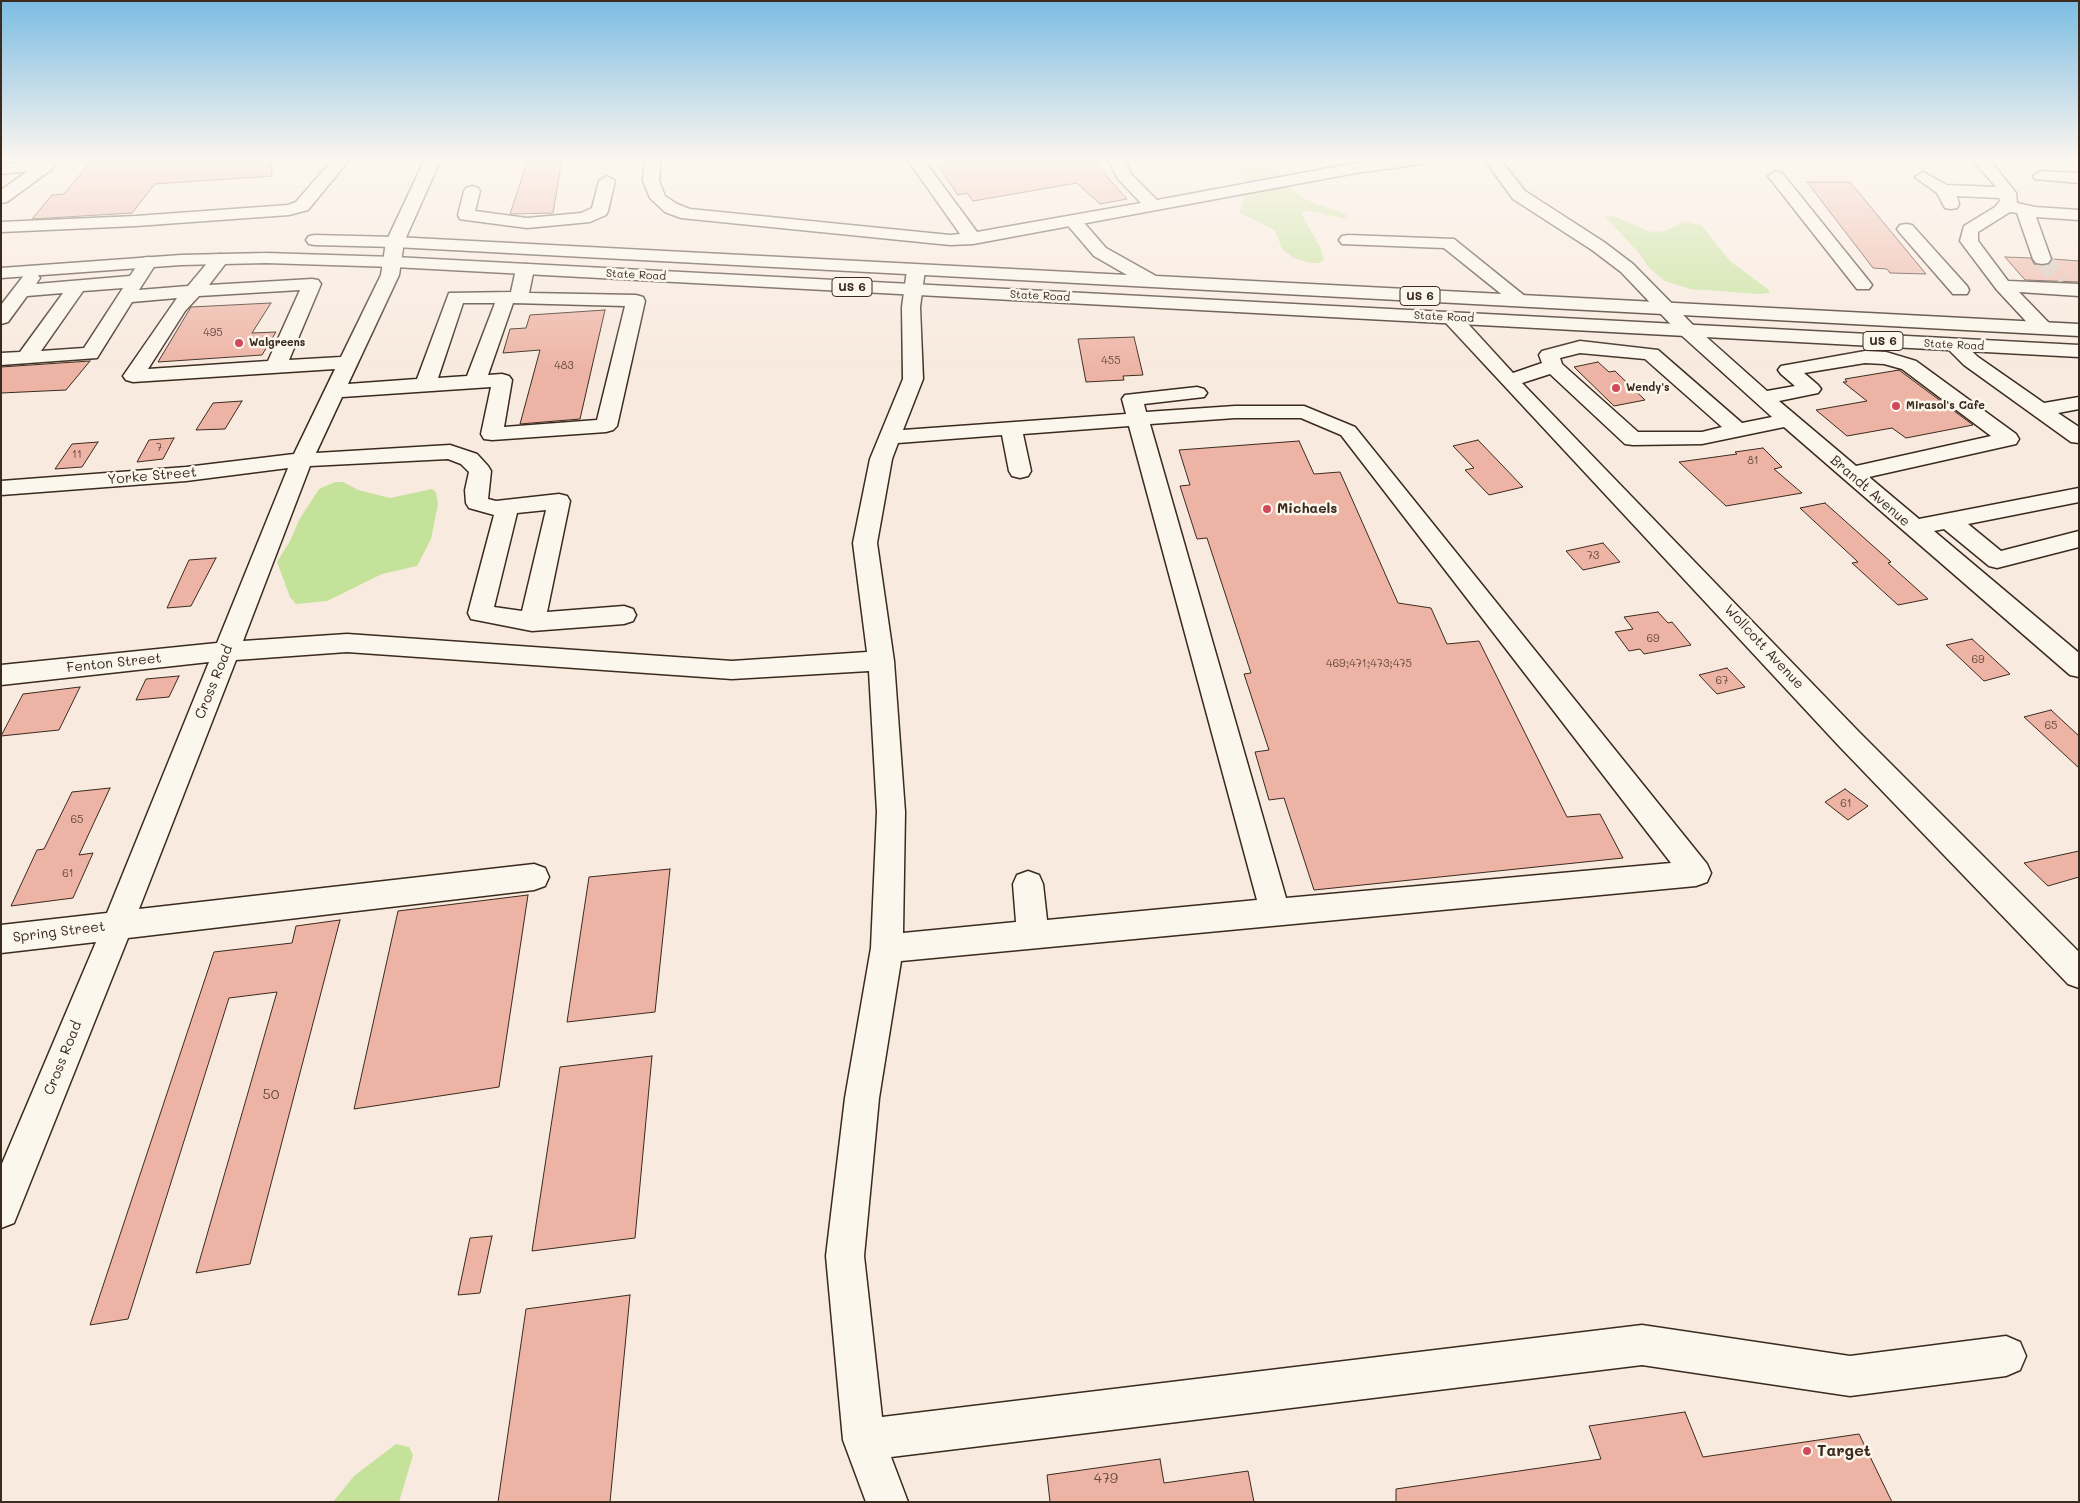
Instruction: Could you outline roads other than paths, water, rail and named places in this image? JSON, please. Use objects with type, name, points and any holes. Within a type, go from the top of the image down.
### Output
[{"type":"street","name":"Cross Road","points":[[1,1210],[118,925],[302,460],[390,275],[394,252],[404,229]]},
{"type":"street","points":[[839,229],[938,239],[973,239],[1028,229]]},
{"type":"street","points":[[966,229],[973,239]]},
{"type":"street","points":[[1080,229],[1100,252],[1152,282]]},
{"type":"street","name":"Brandt Avenue","points":[[1571,229],[1614,257],[1638,278],[1687,330],[1787,420],[2079,668]]},
{"type":"street","points":[[1818,229],[1863,285]]},
{"type":"street","points":[[1906,229],[1960,290]]},
{"type":"street","points":[[1972,229],[1968,233],[1973,267]]},
{"type":"street","points":[[2032,229],[2042,259]]},
{"type":"street","name":"State Road","points":[[298,240],[525,269],[914,280],[1152,282],[2079,330]]},
{"type":"street","points":[[1348,240],[1448,243],[1522,302]]},
{"type":"street","name":"State Road","points":[[1,273],[148,262],[394,252],[914,280],[1452,318],[2079,351]]},
{"type":"street","points":[[220,259],[178,308],[133,376],[348,362]]},
{"type":"street","points":[[1,359],[90,354],[148,262]]},
{"type":"street","points":[[1938,265],[1973,267],[2003,286],[2043,328]]},
{"type":"street","points":[[475,382],[525,269]]},
{"type":"street","points":[[1,318],[36,270]]},
{"type":"street","points":[[887,1502],[864,1440],[845,1256],[862,1098],[887,948],[891,812],[881,661],[865,543],[881,459],[913,378],[914,280]]},
{"type":"street","points":[[21,292],[77,286],[194,291],[312,284],[276,367]]},
{"type":"street","points":[[26,358],[77,286]]},
{"type":"street","points":[[2003,286],[2070,287]]},
{"type":"street","points":[[334,391],[502,380],[492,434],[606,426],[636,301],[456,297],[425,385]]},
{"type":"street","name":"Wollcott Avenue","points":[[1452,318],[1509,382],[1849,739],[2079,974]]},
{"type":"street","points":[[1954,345],[1971,362],[2079,437]]},
{"type":"street","points":[[1737,430],[1651,354],[1580,347],[1549,355],[1553,366],[1633,439],[1702,438],[1787,420]]},
{"type":"street","points":[[1763,398],[1811,389],[1788,370],[1865,357],[1886,358],[1908,364],[2008,439],[1850,474]]},
{"type":"street","points":[[1509,382],[1553,366]]},
{"type":"street","points":[[1197,394],[1132,399],[1275,912]]},
{"type":"street","points":[[2040,410],[2079,403]]},
{"type":"street","points":[[887,948],[1696,873],[1348,431],[1304,412],[1235,412],[889,437]]},
{"type":"street","points":[[1011,428],[1020,471]]},
{"type":"street","name":"Yorke Street","points":[[1,488],[186,474],[302,460],[450,452],[469,459],[480,471],[476,490],[477,503],[496,508],[506,507]]},
{"type":"street","points":[[1913,528],[2079,495]]},
{"type":"street","points":[[2051,500],[2079,522]]},
{"type":"street","points":[[532,622],[559,501],[506,507],[480,613],[532,622],[624,615]]},
{"type":"street","points":[[1949,521],[1997,560],[2079,539]]},
{"type":"street","name":"Fenton Street","points":[[1,675],[226,651],[347,643],[732,670],[881,661]]},
{"type":"street","name":"Spring Street","points":[[1,939],[534,877]]},
{"type":"street","points":[[1028,884],[1033,934]]},
{"type":"street","points":[[864,1440],[1642,1345],[1850,1376],[2006,1356]]},
{"type":"tunnel","points":[[2042,259],[2062,282]]},
{"type":"place","name":"Walgreens","points":[[239,343]]},
{"type":"place","name":"Wendy's","points":[[1616,388]]},
{"type":"place","name":"Mirasol's Cafe","points":[[1896,406]]},
{"type":"place","name":"Michaels","points":[[1267,509]]},
{"type":"place","name":"Target","points":[[1807,1451]]}]
